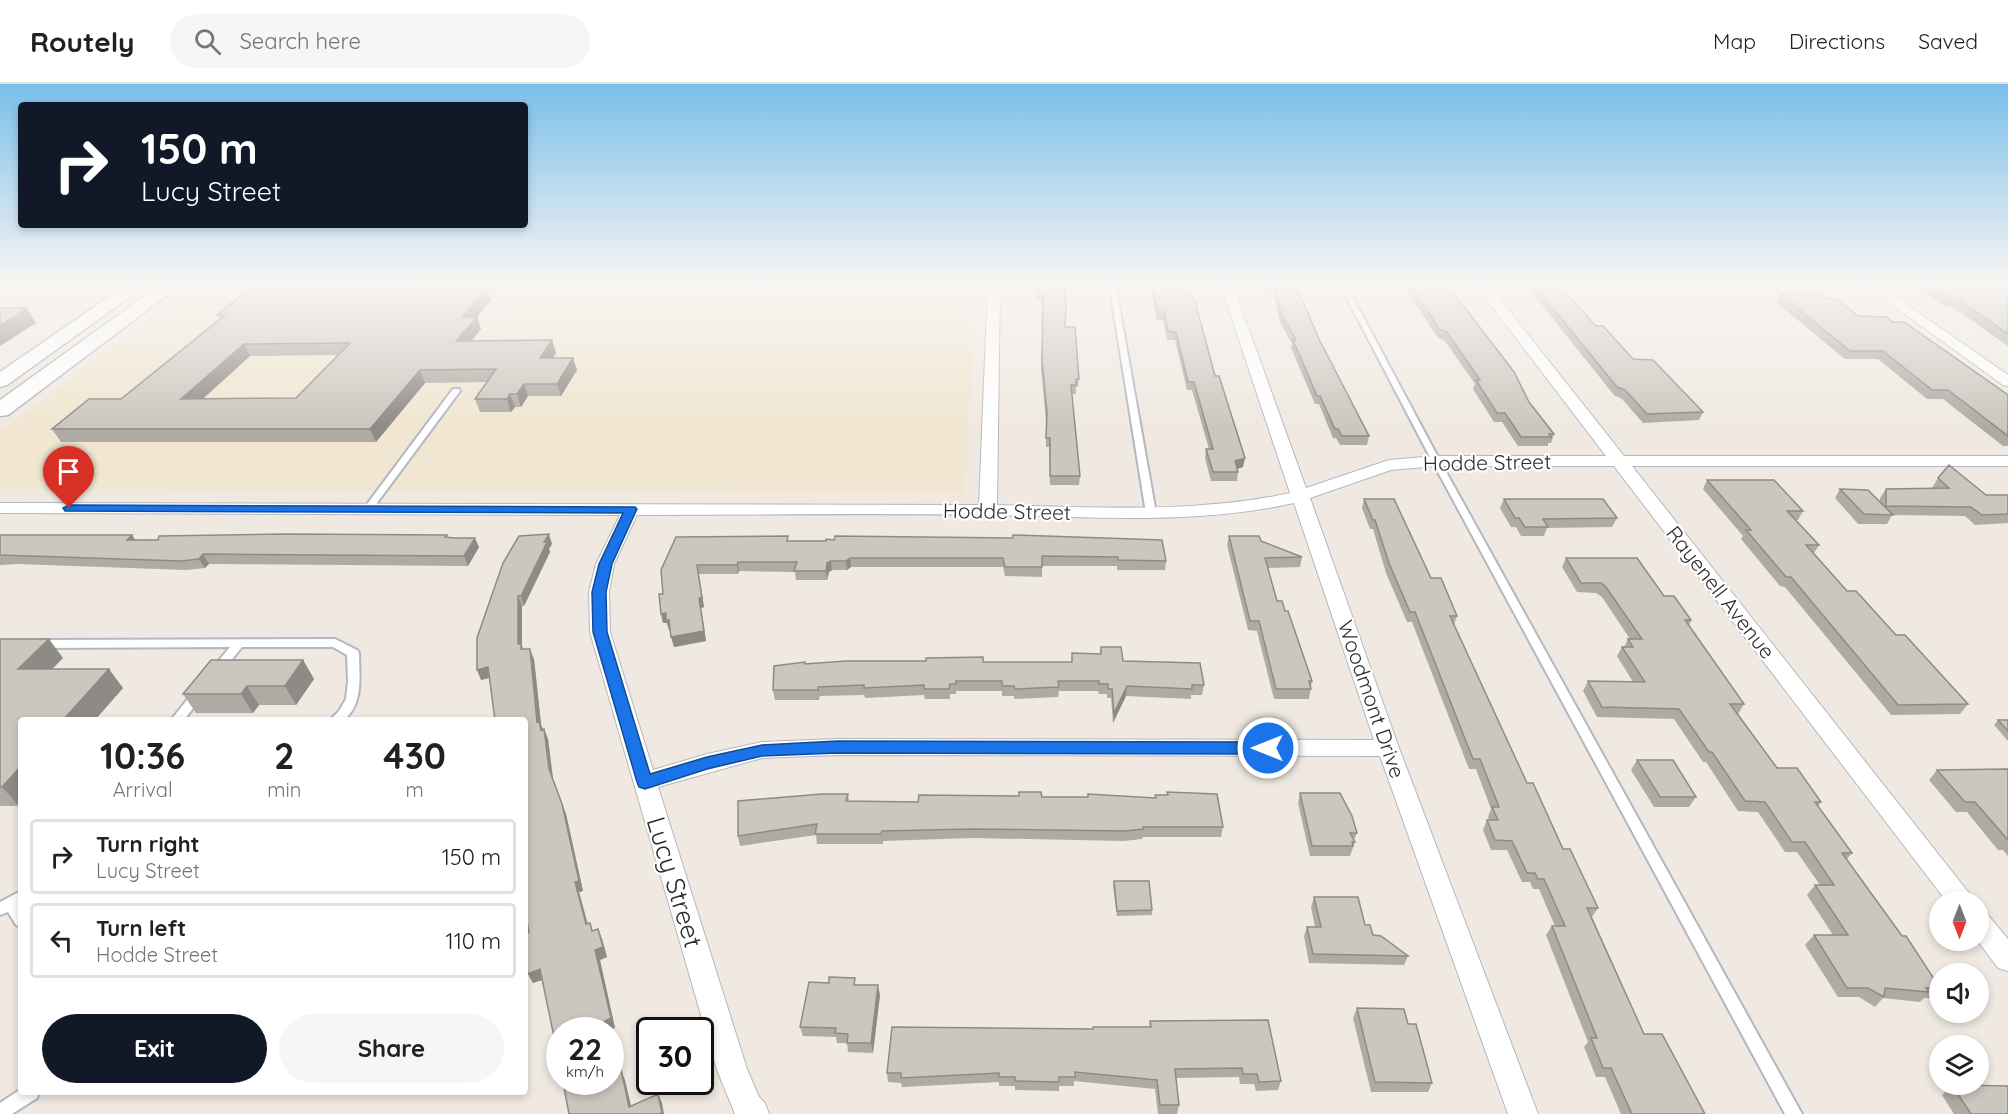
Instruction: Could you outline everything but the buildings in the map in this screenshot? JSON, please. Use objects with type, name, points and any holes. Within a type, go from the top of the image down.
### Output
[{"type":"main road","points":[[0,381],[71,331]]},
{"type":"main road","points":[[0,410],[108,331]]},
{"type":"main road","points":[[34,357],[72,357]]},
{"type":"street","points":[[988,510],[993,331]]},
{"type":"street","name":"Woodmont Drive","points":[[1243,331],[1388,748],[1523,1114]]},
{"type":"street","name":"Rayenell Avenue","points":[[1517,331],[1954,891]]},
{"type":"street","points":[[1936,331],[2008,382]]},
{"type":"street","name":"Hodde Street","points":[[0,508],[988,510],[1151,513],[1250,507],[1300,496],[1389,465],[1436,461],[2008,461]]},
{"type":"street","name":"Lucy Street","points":[[631,509],[605,564],[599,592],[600,632],[732,1070],[748,1108],[754,1114]]},
{"type":"street","points":[[645,782],[707,763],[762,750],[837,747],[1388,748]]},
{"type":"street","points":[[1989,936],[2008,959]]},
{"type":"lane","points":[[1120,331],[1151,513]]},
{"type":"lane","points":[[1367,331],[1436,461],[1794,1114]]},
{"type":"lane","points":[[369,509],[456,391]]},
{"type":"lane","points":[[179,717],[239,643]]},
{"type":"lane","points":[[24,644],[335,643],[352,653],[354,693],[346,714],[341,717]]},
{"type":"lane","points":[[10,903],[18,916]]},
{"type":"lane","points":[[0,1112],[26,1095]]},
{"type":"shaded area","points":[[133,331],[973,331],[965,494],[0,489],[0,432]]},
{"type":"route","points":[[69,508],[631,509],[605,564],[599,592],[600,632],[645,782],[707,763],[762,750],[837,747],[1268,748]]}]
